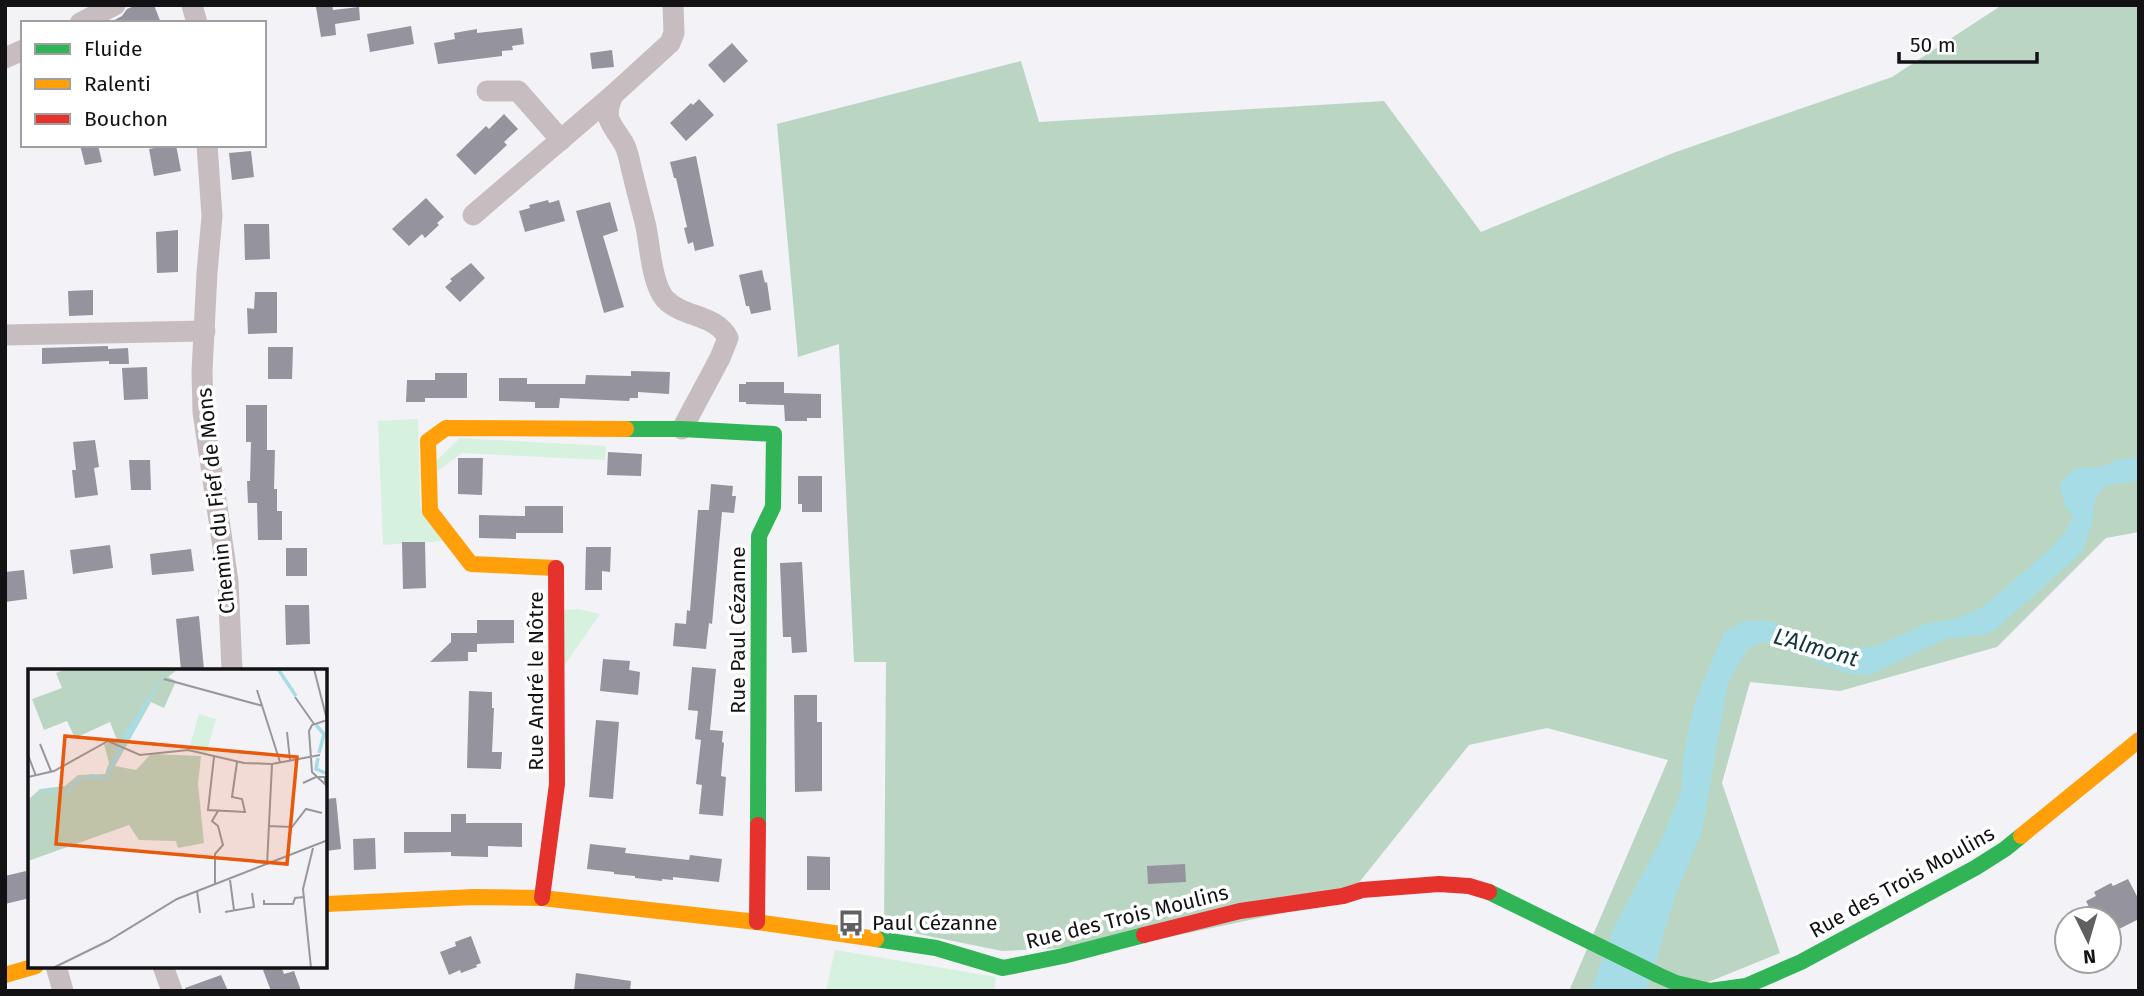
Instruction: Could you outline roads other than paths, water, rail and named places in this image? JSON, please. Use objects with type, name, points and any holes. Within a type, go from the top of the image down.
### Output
[{"type":"street","points":[[84,21],[114,5]]},
{"type":"street","points":[[473,215],[670,43],[674,33],[673,5]]},
{"type":"street","points":[[5,58],[21,51]]},
{"type":"street","points":[[487,91],[518,91],[561,140]]},
{"type":"street","points":[[613,95],[608,107],[608,119],[629,158],[657,284],[664,298],[677,310],[710,321],[723,329],[728,338],[682,429]]},
{"type":"street","name":"Chemin du Fief de Mons","points":[[207,147],[212,216],[202,371],[203,412],[228,581],[232,669]]},
{"type":"street","points":[[5,335],[205,331]]},
{"type":"street","name":"Rue André le Nôtre","points":[[542,898],[557,784],[557,568],[471,564],[430,511],[428,441],[446,428],[682,429]]},
{"type":"street","name":"Rue Paul Cézanne","points":[[682,429],[774,434],[773,507],[759,536],[757,922]]},
{"type":"street","name":"Rue des Trois Moulins","points":[[327,904],[474,897],[542,898],[757,922],[936,948],[1003,968],[1063,956],[1240,911],[1362,890],[1439,884],[1469,886],[1496,894],[1658,975],[1676,983],[1710,991],[1746,986],[1801,962],[1975,868],[2005,849],[2139,740]]},
{"type":"street","points":[[5,975],[29,968]]},
{"type":"street","points":[[57,968],[63,991]]},
{"type":"street","points":[[164,968],[172,991]]},
{"type":"water","name":"L'Almont","points":[[2139,457],[2139,481],[2106,485],[2095,498],[2092,523],[2082,552],[1995,630],[1983,635],[1945,639],[1870,675],[1849,674],[1772,644],[1761,642],[1748,649],[1728,682],[1702,832],[1676,894],[1648,987],[1639,991],[1591,991],[1613,929],[1663,836],[1681,791],[1683,758],[1694,704],[1724,632],[1744,621],[1771,621],[1786,630],[1837,645],[1858,648],[1876,646],[1925,624],[1955,619],[1984,606],[2047,552],[2065,532],[2073,517],[2065,506],[2059,484],[2075,468],[2102,467],[2115,460]]},
{"type":"place","name":"Paul Cézanne","points":[[851,923]]}]
